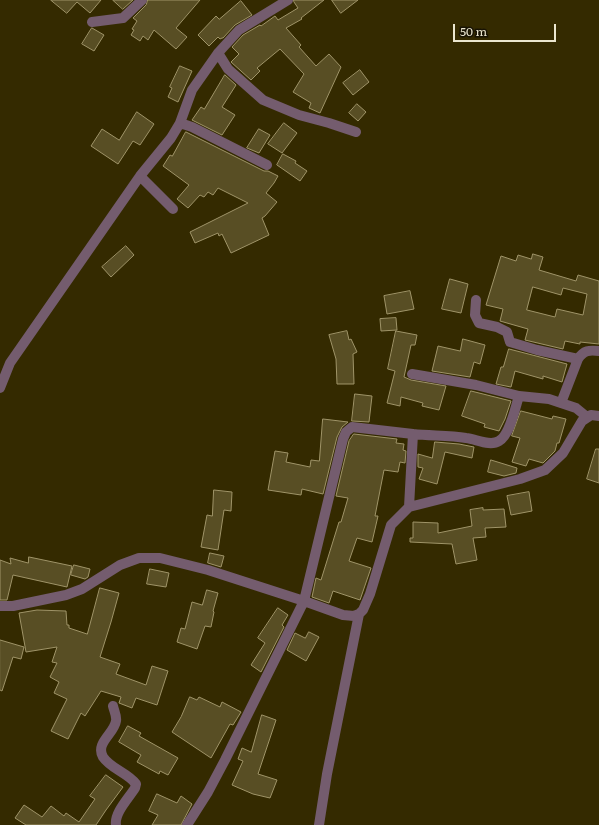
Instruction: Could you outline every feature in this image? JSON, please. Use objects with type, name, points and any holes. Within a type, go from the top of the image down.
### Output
[{"type":"street","points":[[92,22],[123,18],[142,0]]},
{"type":"street","points":[[0,388],[10,364],[140,176],[171,138],[180,123],[192,90],[218,53],[239,30],[288,0]]},
{"type":"street","points":[[218,53],[228,69],[263,100],[299,115],[356,132]]},
{"type":"street","points":[[180,123],[192,127],[267,165]]},
{"type":"street","points":[[140,176],[173,209]]},
{"type":"street","points":[[476,300],[474,315],[479,323],[497,327],[507,332],[510,342],[537,350],[578,358]]},
{"type":"street","points":[[561,403],[578,358],[582,353],[588,350],[599,351]]},
{"type":"street","points":[[412,374],[476,385],[519,396],[550,400],[576,408],[588,417]]},
{"type":"street","points":[[187,825],[208,792],[225,760],[304,601],[343,439],[346,432],[352,427],[435,437],[466,438],[490,443],[499,442],[507,432],[519,396]]},
{"type":"street","points":[[319,825],[327,774],[359,614],[370,594],[391,525],[409,507],[520,479],[545,470],[563,453],[582,421],[591,415],[599,416]]},
{"type":"street","points":[[409,507],[413,434]]},
{"type":"street","points":[[0,606],[20,605],[66,595],[82,589],[120,564],[139,558],[160,558],[208,570],[343,615],[350,616],[359,614]]},
{"type":"street","points":[[112,706],[116,723],[102,745],[101,752],[104,758],[136,784],[135,788],[119,812],[116,819],[116,825]]},
{"type":"building","points":[[51,0],[101,0],[90,13],[77,2],[67,13]]},
{"type":"building","points":[[113,0],[133,0],[123,9]]},
{"type":"building","points":[[148,0],[200,0],[176,28],[187,37],[176,49],[154,30],[148,40],[143,36],[140,41],[131,35],[134,30],[132,29],[137,21],[133,18],[146,5]]},
{"type":"building","points":[[294,0],[324,0],[301,18],[302,19],[286,28],[301,45],[299,47],[316,66],[329,54],[341,67],[320,113],[309,108],[311,103],[293,92],[304,74],[280,49],[257,68],[260,71],[251,80],[231,62],[239,54],[232,47],[243,35],[260,25],[261,26],[275,16],[278,20],[298,8]]},
{"type":"building","points":[[332,0],[358,0],[341,13]]},
{"type":"building","points":[[241,1],[252,15],[235,25],[223,38],[220,39],[218,37],[209,46],[198,35],[216,16],[219,19]]},
{"type":"building","points":[[92,28],[104,35],[94,51],[82,44]]},
{"type":"building","points":[[180,66],[192,71],[178,102],[168,97],[172,88],[170,87]]},
{"type":"building","points":[[360,70],[369,82],[353,95],[343,83]]},
{"type":"building","points":[[225,75],[236,85],[222,107],[235,115],[222,135],[192,120],[201,107],[204,109]]},
{"type":"building","points":[[357,104],[366,112],[358,121],[349,113]]},
{"type":"building","points":[[137,112],[154,124],[140,145],[133,141],[118,164],[91,146],[102,129],[119,140]]},
{"type":"building","points":[[284,123],[297,133],[282,153],[268,144]]},
{"type":"building","points":[[259,129],[270,135],[259,153],[247,148]]},
{"type":"building","points":[[186,132],[264,171],[268,171],[278,176],[266,193],[277,202],[262,218],[269,235],[231,253],[222,234],[219,236],[218,233],[195,243],[190,232],[248,203],[218,188],[213,195],[208,192],[204,197],[200,195],[188,208],[177,199],[189,185],[163,166],[170,155],[172,156]]},
{"type":"building","points":[[283,154],[296,161],[295,163],[307,171],[300,181],[277,165]]},
{"type":"building","points":[[126,246],[134,255],[111,277],[102,267]]},
{"type":"building","points":[[533,254],[543,257],[539,270],[576,281],[578,275],[599,281],[599,344],[580,342],[580,344],[565,341],[563,349],[525,340],[528,329],[500,321],[503,309],[486,305],[501,256],[516,261],[518,255],[531,259]],"holes":[[[533,287],[561,295],[563,288],[587,294],[583,315],[557,309],[555,317],[527,310]]]},
{"type":"building","points":[[450,279],[468,284],[461,313],[442,309]]},
{"type":"building","points":[[410,291],[414,309],[387,314],[384,296]]},
{"type":"building","points":[[396,318],[397,330],[381,331],[380,319]]},
{"type":"building","points":[[347,331],[349,340],[351,339],[357,352],[353,354],[354,384],[337,384],[336,359],[329,335]]},
{"type":"building","points":[[396,331],[417,335],[415,345],[411,345],[404,377],[411,380],[446,386],[439,410],[422,406],[423,403],[401,397],[400,406],[387,403],[395,371],[388,369]]},
{"type":"building","points":[[463,339],[485,345],[480,364],[474,362],[470,377],[432,371],[438,346],[460,351]]},
{"type":"building","points":[[509,349],[567,364],[562,382],[543,376],[543,379],[515,371],[511,387],[496,384],[501,367],[503,367]]},
{"type":"building","points":[[471,391],[511,401],[499,431],[484,427],[485,424],[462,416]]},
{"type":"building","points":[[355,394],[372,396],[369,422],[352,421]]},
{"type":"building","points":[[521,411],[552,419],[553,416],[566,419],[555,451],[543,463],[529,459],[526,466],[512,462],[520,438],[512,436]]},
{"type":"building","points":[[323,419],[348,422],[342,427],[337,437],[323,494],[302,489],[301,495],[268,490],[275,451],[288,453],[286,462],[310,467],[311,460],[319,461]]},
{"type":"building","points":[[354,434],[397,439],[396,443],[404,444],[403,450],[406,451],[405,463],[400,462],[398,472],[384,470],[375,516],[378,516],[372,542],[357,538],[349,561],[371,568],[360,600],[333,591],[329,603],[312,597],[316,578],[321,580],[348,498],[336,496],[349,441]]},
{"type":"building","points":[[435,442],[474,447],[472,458],[445,452],[437,484],[419,479],[423,468],[418,467],[418,454],[432,458]]},
{"type":"building","points":[[596,449],[599,449],[599,483],[587,479]]},
{"type":"building","points":[[491,460],[517,468],[516,473],[504,476],[488,472]]},
{"type":"building","points":[[214,490],[232,492],[231,511],[224,510],[218,550],[201,547],[207,515],[212,516]]},
{"type":"building","points":[[529,492],[532,511],[511,515],[507,496]]},
{"type":"building","points":[[483,508],[483,510],[504,509],[506,527],[485,528],[486,537],[473,538],[477,560],[456,564],[452,544],[410,542],[410,538],[413,538],[413,522],[438,523],[438,533],[472,526],[470,510]]},
{"type":"building","points":[[210,553],[224,556],[221,567],[208,563]]},
{"type":"building","points":[[29,557],[72,566],[67,587],[13,575],[7,600],[0,600],[0,560],[11,564],[10,558],[28,563]]},
{"type":"building","points":[[74,565],[90,569],[88,577],[85,579],[71,575]]},
{"type":"building","points":[[150,569],[169,573],[166,587],[147,584]]},
{"type":"building","points":[[100,588],[119,593],[100,657],[120,664],[116,674],[146,685],[152,666],[168,671],[157,705],[136,698],[132,708],[119,703],[121,697],[101,691],[85,716],[81,713],[68,739],[51,731],[67,699],[54,693],[59,682],[50,677],[57,663],[52,662],[57,647],[26,652],[19,613],[37,610],[66,611],[67,625],[69,625],[69,628],[87,634]]},
{"type":"building","points":[[207,590],[218,593],[213,611],[211,627],[205,626],[197,649],[177,642],[181,628],[185,629],[192,602],[202,605]]},
{"type":"building","points":[[278,608],[288,615],[282,625],[284,627],[261,672],[251,665],[265,643],[258,638]]},
{"type":"building","points":[[309,632],[319,637],[306,661],[287,650],[295,633],[305,638]]},
{"type":"building","points":[[0,640],[24,647],[21,659],[13,657],[2,691],[0,690]]},
{"type":"building","points":[[190,697],[197,700],[199,697],[220,707],[222,702],[241,712],[233,725],[230,724],[211,758],[172,732]]},
{"type":"building","points":[[262,715],[276,720],[258,774],[277,780],[270,798],[253,794],[232,785],[243,761],[238,759],[242,748],[251,752]]},
{"type":"building","points":[[128,726],[141,733],[139,736],[178,758],[168,775],[160,771],[159,774],[137,762],[141,755],[119,742]]},
{"type":"building","points":[[106,775],[123,787],[96,825],[26,825],[15,818],[24,805],[42,817],[51,806],[64,816],[66,813],[79,822],[95,799],[90,796]]},
{"type":"building","points":[[157,794],[177,803],[181,796],[192,804],[181,825],[152,825],[158,815],[149,811]]}]
